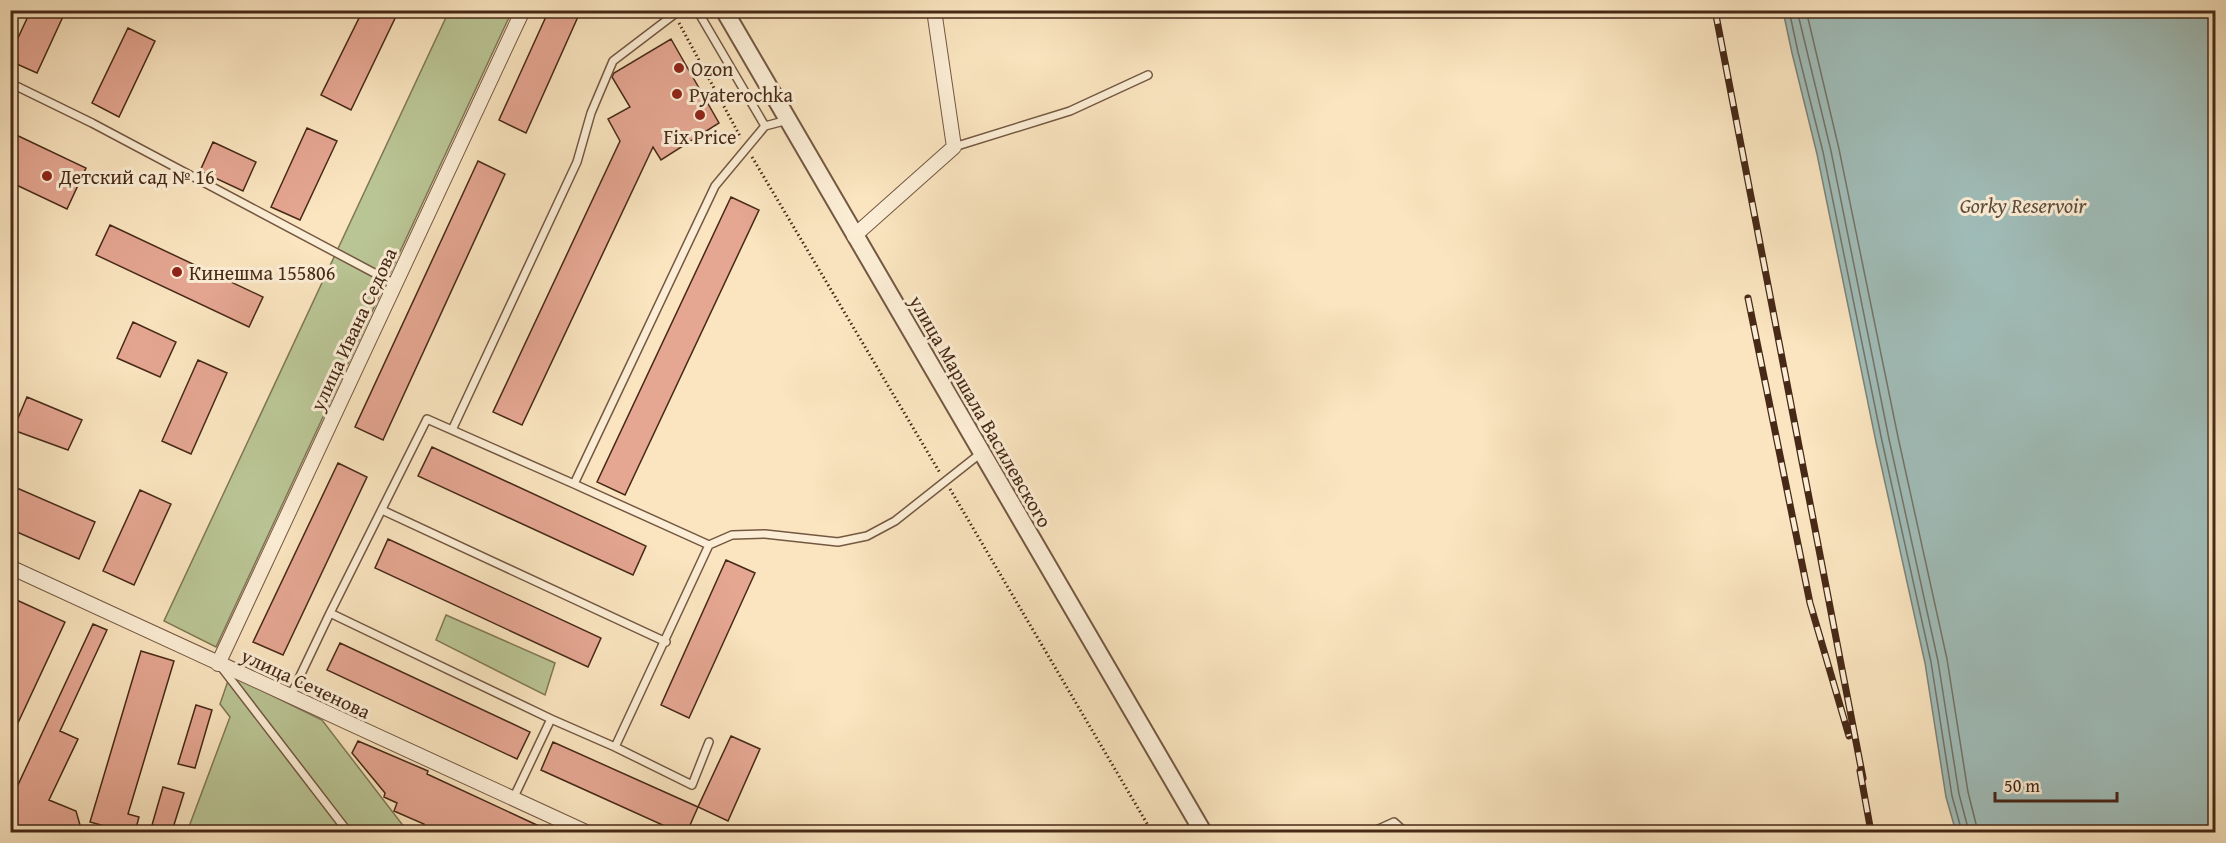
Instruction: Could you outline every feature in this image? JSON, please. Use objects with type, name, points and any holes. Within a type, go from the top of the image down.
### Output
[{"type":"street","name":"улица Ивана Седова","points":[[218,664],[523,10]]},
{"type":"street","name":"улица Маршала Василевского","points":[[724,10],[1203,832]]},
{"type":"street","points":[[854,236],[954,147],[934,10]]},
{"type":"street","name":"улица Сеченова","points":[[10,567],[586,832]]},
{"type":"lane","points":[[697,10],[765,126]]},
{"type":"lane","points":[[452,430],[577,162],[591,113],[614,61],[677,13]]},
{"type":"lane","points":[[954,147],[1070,111],[1148,75]]},
{"type":"lane","points":[[10,83],[92,123],[395,284]]},
{"type":"lane","points":[[574,484],[715,186],[765,126],[788,120]]},
{"type":"lane","points":[[290,697],[427,419],[709,545]]},
{"type":"lane","points":[[615,747],[666,642],[709,545],[732,535],[765,534],[838,542],[867,536],[895,521],[981,453]]},
{"type":"lane","points":[[382,510],[666,642]]},
{"type":"lane","points":[[330,613],[692,785],[709,742]]},
{"type":"lane","points":[[218,664],[348,832]]},
{"type":"lane","points":[[513,799],[551,719]]},
{"type":"lane","points":[[1372,832],[1394,822],[1405,832]]},
{"type":"path","points":[[677,13],[747,148],[1152,832]]},
{"type":"green space","points":[[449,11],[512,11],[216,647],[164,621]]},
{"type":"green space","points":[[446,615],[555,663],[545,695],[436,640]]},
{"type":"green space","points":[[230,675],[322,720],[408,832],[187,832],[230,717],[220,704]]},
{"type":"water","name":"Gorky Reservoir","points":[[1783,11],[2215,11],[2215,832],[1956,832],[1946,797],[1925,663],[1876,442],[1817,154]]},
{"type":"building","points":[[31,10],[66,10],[37,73],[10,61],[10,55]]},
{"type":"building","points":[[363,10],[399,10],[351,110],[321,95]]},
{"type":"building","points":[[549,10],[581,10],[526,133],[499,120]]},
{"type":"building","points":[[128,28],[155,41],[119,117],[92,103]]},
{"type":"building","points":[[671,39],[719,123],[661,160],[653,147],[522,425],[493,412],[620,141],[608,119],[630,107],[612,77],[614,73]]},
{"type":"building","points":[[307,128],[337,141],[300,220],[271,207]]},
{"type":"building","name":"Детский сад № 16","points":[[10,132],[86,168],[67,209],[10,182]]},
{"type":"building","points":[[213,142],[256,162],[243,191],[200,171]]},
{"type":"building","points":[[478,161],[505,174],[383,440],[355,427]]},
{"type":"building","points":[[731,197],[759,210],[625,495],[597,482]]},
{"type":"building","points":[[110,225],[263,297],[249,327],[96,255]]},
{"type":"building","points":[[133,322],[176,342],[160,377],[117,358]]},
{"type":"building","points":[[198,360],[227,373],[191,454],[162,441]]},
{"type":"building","points":[[27,397],[82,420],[68,450],[13,430]]},
{"type":"building","points":[[432,447],[646,546],[633,575],[418,476]]},
{"type":"building","points":[[338,463],[367,477],[283,655],[253,642]]},
{"type":"building","points":[[10,485],[95,522],[79,559],[10,529]]},
{"type":"building","points":[[140,490],[171,504],[134,585],[103,571]]},
{"type":"building","points":[[388,539],[601,638],[588,667],[375,568]]},
{"type":"building","points":[[726,560],[755,573],[689,718],[661,705]]},
{"type":"building","points":[[10,597],[65,622],[10,740]]},
{"type":"building","points":[[93,624],[107,630],[60,731],[78,739],[49,800],[76,811],[82,832],[10,832],[10,802]]},
{"type":"building","points":[[340,643],[530,732],[517,759],[327,670]]},
{"type":"building","points":[[141,651],[174,661],[128,814],[139,817],[135,832],[126,832],[90,822]]},
{"type":"building","points":[[196,705],[212,710],[195,768],[178,764]]},
{"type":"building","points":[[731,736],[760,749],[728,821],[698,807]]},
{"type":"building","points":[[358,741],[428,771],[427,774],[552,832],[420,832],[424,824],[394,811],[397,803],[384,797],[385,793],[352,753]]},
{"type":"building","points":[[553,742],[698,807],[687,832],[678,832],[541,770]]},
{"type":"building","points":[[163,787],[184,793],[172,831],[152,825]]},
{"type":"railway","points":[[1715,10],[1863,778]]},
{"type":"railway","points":[[1748,298],[1810,603],[1849,736]]},
{"type":"railway","points":[[1860,771],[1871,832]]},
{"type":"place","name":"Ozon","points":[[679,68]]},
{"type":"place","name":"Pyaterochka","points":[[677,94]]},
{"type":"place","name":"Fix Price","points":[[700,115]]},
{"type":"place","name":"Детский сад № 16","points":[[47,176]]},
{"type":"place","name":"Кинешма 155806","points":[[177,272]]}]
